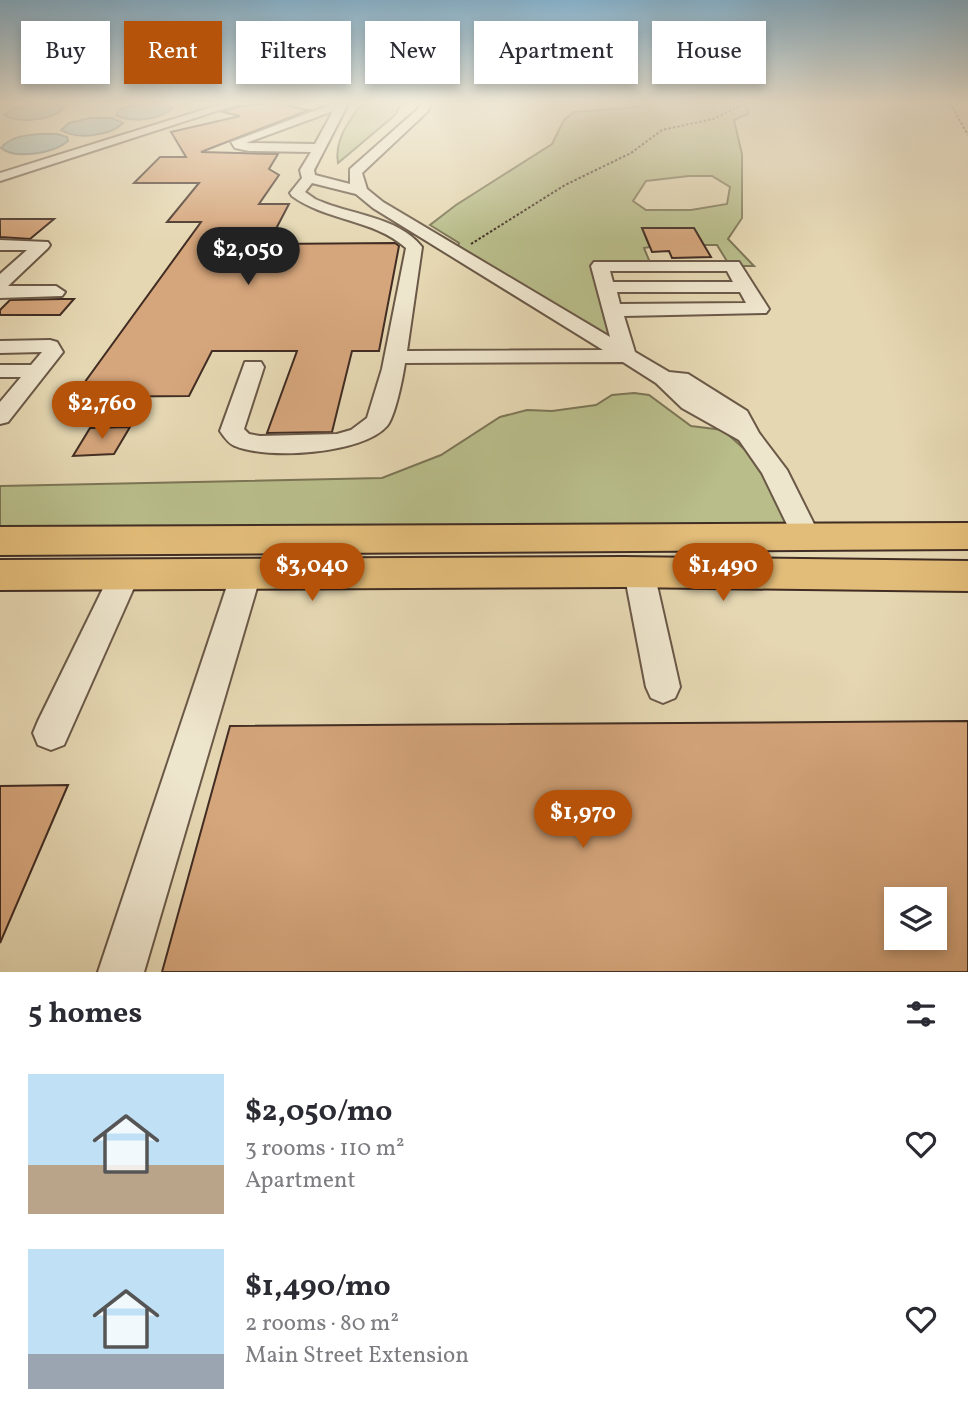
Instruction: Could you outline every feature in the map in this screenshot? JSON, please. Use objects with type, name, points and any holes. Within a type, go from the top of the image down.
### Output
[{"type":"main road","points":[[806,536],[824,574]]},
{"type":"main road","points":[[0,541],[968,536]]},
{"type":"main road","points":[[0,575],[639,572],[968,576]]},
{"type":"lane","points":[[0,177],[91,148]]},
{"type":"lane","points":[[309,178],[307,170],[319,148]]},
{"type":"lane","points":[[358,190],[355,172],[381,148]]},
{"type":"lane","points":[[309,178],[358,190],[391,214],[626,356],[664,378],[680,379],[740,416],[748,435],[774,470],[806,536]]},
{"type":"lane","points":[[253,367],[232,431],[241,440],[260,444],[338,442],[360,435],[378,422],[395,357],[414,247],[398,233],[309,204],[297,192],[309,178]]},
{"type":"lane","points":[[0,245],[42,245]]},
{"type":"lane","points":[[0,284],[42,245]]},
{"type":"lane","points":[[612,310],[759,309],[733,266],[600,266],[612,310],[626,356]]},
{"type":"lane","points":[[0,292],[56,292]]},
{"type":"lane","points":[[0,346],[50,346],[53,352],[5,405]]},
{"type":"lane","points":[[395,357],[626,356]]},
{"type":"lane","points":[[0,371],[37,371]]},
{"type":"lane","points":[[639,572],[663,687]]},
{"type":"lane","points":[[121,972],[246,574]]},
{"type":"lane","points":[[51,733],[125,575]]},
{"type":"path","points":[[453,250],[487,236],[565,185],[637,148]]},
{"type":"green space","points":[[338,148],[355,148],[338,163]]},
{"type":"green space","points":[[545,148],[741,148],[742,218],[728,239],[754,266],[730,266],[717,245],[703,245],[694,228],[642,228],[650,247],[644,248],[651,265],[601,266],[626,356],[456,252],[459,243],[430,225],[456,205]],"holes":[[[712,176],[730,187],[727,204],[691,210],[646,210],[633,201],[646,181]]]},
{"type":"green space","points":[[612,395],[649,395],[691,426],[723,430],[752,456],[770,489],[806,536],[0,541],[0,486],[382,478],[441,455],[500,417],[527,410],[552,411],[596,405]]},
{"type":"water","points":[[2,148],[55,148],[35,154],[8,152]]},
{"type":"building","points":[[181,148],[210,148],[201,152],[278,154],[269,169],[279,175],[259,204],[289,204],[268,244],[395,243],[399,246],[379,351],[352,351],[332,432],[267,433],[297,351],[212,351],[189,396],[74,397],[201,222],[167,222],[199,183],[134,183],[160,157],[186,157]]},
{"type":"building","points":[[0,219],[54,219],[30,239],[0,237]]},
{"type":"building","points":[[642,228],[694,228],[711,257],[672,258],[669,251],[652,252]]},
{"type":"building","points":[[74,299],[60,315],[0,315],[0,310],[10,300]]},
{"type":"building","points":[[130,427],[114,454],[73,456],[90,428]]},
{"type":"building","points":[[968,721],[968,972],[162,972],[230,726]]},
{"type":"building","points":[[68,785],[0,943],[0,786]]}]
